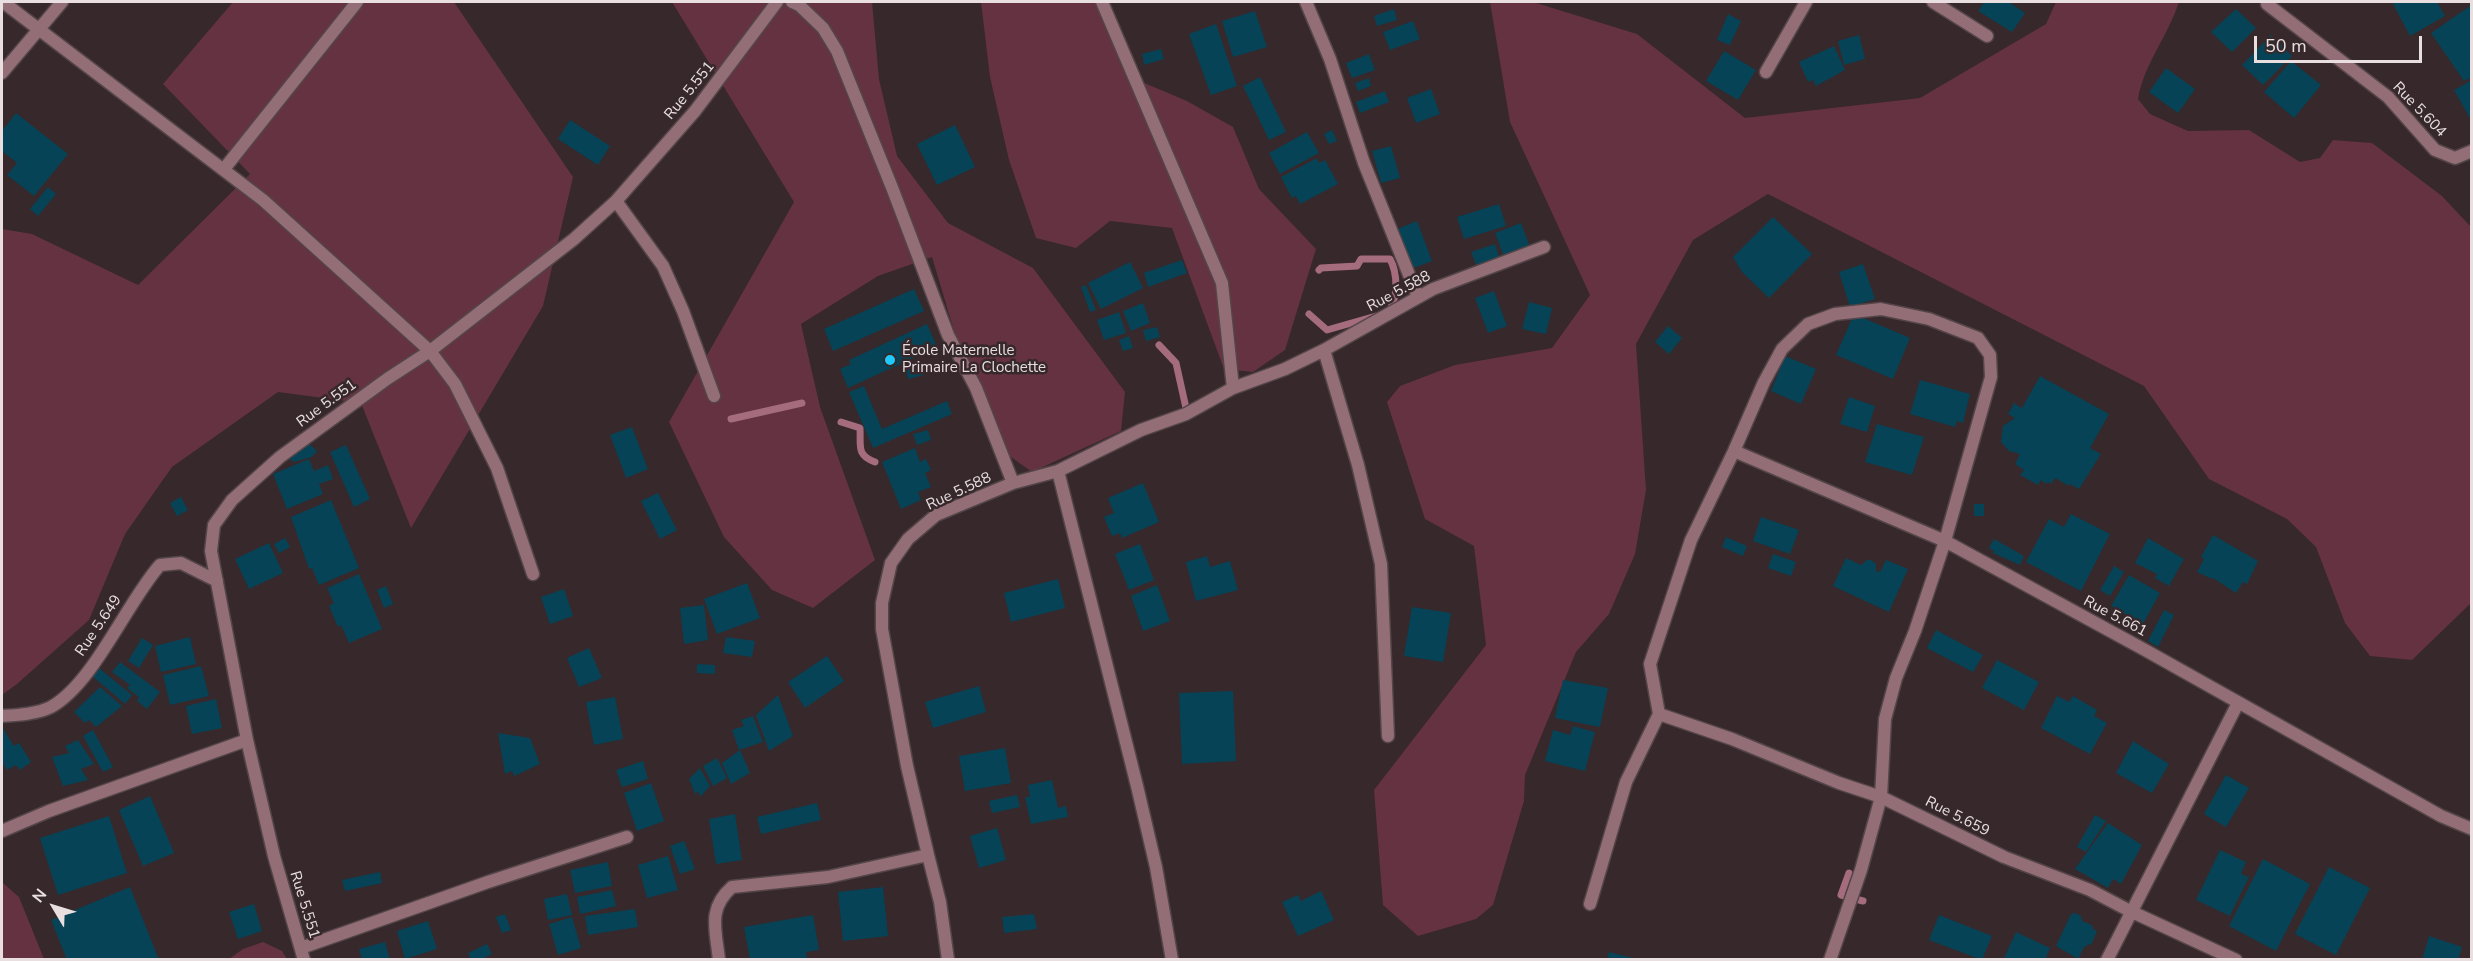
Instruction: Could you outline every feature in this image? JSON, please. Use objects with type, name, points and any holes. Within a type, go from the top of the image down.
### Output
[{"type":"street","points":[[3,2],[224,169],[343,271],[430,351],[455,384],[497,468],[533,574]]},
{"type":"street","points":[[2,73],[62,2]]},
{"type":"street","points":[[224,169],[357,2]]},
{"type":"street","name":"Rue 5.551","points":[[303,954],[274,856],[247,740],[211,551],[214,525],[232,500],[280,457],[387,379],[430,351],[574,239],[616,201],[695,111],[777,2]]},
{"type":"street","points":[[792,2],[799,5],[823,27],[837,51],[948,335],[976,388],[1012,483]]},
{"type":"street","points":[[1102,2],[1222,283],[1233,388]]},
{"type":"street","points":[[1306,2],[1330,59],[1364,163],[1418,297]]},
{"type":"street","points":[[1766,72],[1806,2]]},
{"type":"street","points":[[1933,2],[1987,36]]},
{"type":"street","name":"Rue 5.604","points":[[2266,2],[2388,97],[2435,150],[2455,158],[2472,151]]},
{"type":"street","points":[[616,201],[663,266],[683,311],[714,396]]},
{"type":"street","name":"Rue 5.588","points":[[948,960],[940,902],[907,766],[882,629],[882,603],[891,562],[908,539],[936,515],[1012,483],[1058,471],[1141,430],[1186,414],[1233,388],[1285,369],[1324,350],[1433,289],[1544,248]]},
{"type":"street","points":[[1590,904],[1626,782],[1659,714],[1650,664],[1690,540],[1734,451],[1764,382],[1782,349],[1808,324],[1835,314],[1881,309],[1929,319],[1978,338],[1990,355],[1991,377],[1945,541],[1915,631],[1896,678],[1885,719],[1881,797],[1861,870],[1830,960]]},
{"type":"street","points":[[1324,350],[1358,465],[1381,564],[1388,736]]},
{"type":"street","name":"Rue 5.661","points":[[1734,451],[1945,541],[2441,816],[2472,829]]},
{"type":"street","points":[[1058,471],[1156,867],[1172,960]]},
{"type":"street","name":"Rue 5.649","points":[[2,716],[24,714],[50,707],[70,693],[116,630],[146,581],[160,565],[181,563],[217,581]]},
{"type":"street","points":[[2107,960],[2238,703]]},
{"type":"street","name":"Rue 5.659","points":[[1659,714],[1732,739],[1839,783],[1881,797],[2004,857],[2090,890],[2236,960]]},
{"type":"street","points":[[2,831],[49,811],[247,740]]},
{"type":"street","points":[[303,954],[488,882],[627,837]]},
{"type":"street","points":[[719,960],[714,919],[717,903],[732,887],[828,877],[928,855]]},
{"type":"shaded area","points":[[233,2],[454,2],[573,177],[543,306],[411,528],[361,403],[278,392],[172,467],[125,534],[89,620],[2,695],[2,229],[32,234],[138,285],[250,174],[163,84]]},
{"type":"shaded area","points":[[672,2],[872,2],[879,79],[897,156],[948,223],[1033,268],[1125,392],[1121,431],[1032,472],[994,445],[969,381],[932,257],[878,276],[801,324],[820,407],[875,560],[813,608],[772,590],[724,537],[669,422],[794,202]]},
{"type":"shaded area","points":[[981,2],[1108,2],[1142,82],[1187,101],[1233,127],[1259,189],[1316,249],[1285,350],[1253,372],[1224,369],[1172,228],[1110,221],[1076,248],[1036,238],[1009,160],[990,77]]},
{"type":"shaded area","points":[[1490,2],[1533,2],[1637,34],[1745,118],[1920,98],[2046,24],[2056,2],[2179,2],[2141,86],[2138,99],[2150,114],[2188,131],[2249,130],[2300,162],[2320,158],[2333,140],[2372,143],[2442,196],[2471,227],[2471,603],[2412,660],[2370,656],[2345,623],[2316,547],[2287,519],[2209,479],[2144,386],[1768,194],[1693,240],[1636,344],[1646,490],[1635,554],[1609,614],[1576,652],[1525,775],[1524,801],[1493,905],[1476,919],[1418,936],[1383,905],[1374,790],[1486,645],[1474,546],[1425,519],[1387,402],[1400,386],[1455,365],[1552,348],[1590,295],[1510,122]]},
{"type":"shaded area","points":[[2,882],[19,897],[44,959],[2,959]]},
{"type":"shaded area","points":[[263,942],[282,951],[287,959],[229,959],[243,949]]},
{"type":"building","points":[[1984,2],[2009,2],[2025,13],[2012,32],[1978,11]]},
{"type":"building","points":[[2392,2],[2437,2],[2445,16],[2410,36]]},
{"type":"building","points":[[2470,6],[2472,77],[2464,81],[2431,33]]},
{"type":"building","points":[[1394,9],[1397,20],[1377,26],[1374,16]]},
{"type":"building","points":[[2236,9],[2256,28],[2232,52],[2211,32]]},
{"type":"building","points":[[1255,11],[1267,47],[1233,57],[1222,21]]},
{"type":"building","points":[[1728,14],[1741,21],[1730,45],[1717,40]]},
{"type":"building","points":[[1413,21],[1420,39],[1390,50],[1383,32]]},
{"type":"building","points":[[1216,24],[1237,86],[1211,95],[1189,34]]},
{"type":"building","points":[[1859,35],[1865,59],[1844,65],[1838,41]]},
{"type":"building","points":[[2271,35],[2292,56],[2263,85],[2242,65]]},
{"type":"building","points":[[1834,46],[1845,70],[1816,86],[1813,80],[1808,82],[1799,62]]},
{"type":"building","points":[[1161,49],[1164,59],[1144,65],[1142,54]]},
{"type":"building","points":[[1724,51],[1756,70],[1738,100],[1706,81]]},
{"type":"building","points":[[1369,54],[1375,70],[1352,78],[1346,63]]},
{"type":"building","points":[[2291,61],[2321,85],[2294,118],[2264,92]]},
{"type":"building","points":[[2166,68],[2195,89],[2178,113],[2149,92]]},
{"type":"building","points":[[1260,77],[1286,132],[1269,140],[1243,86]]},
{"type":"building","points":[[1369,78],[1371,86],[1358,91],[1355,83]]},
{"type":"building","points":[[2472,80],[2472,122],[2454,90]]},
{"type":"building","points":[[1431,89],[1440,114],[1416,123],[1407,98]]},
{"type":"building","points":[[1385,91],[1389,102],[1360,113],[1356,102]]},
{"type":"building","points":[[16,113],[68,154],[34,196],[7,175],[17,163],[2,151],[2,131]]},
{"type":"building","points":[[570,120],[610,146],[598,165],[558,139]]},
{"type":"building","points":[[955,125],[975,167],[937,185],[917,144]]},
{"type":"building","points":[[1332,130],[1337,141],[1329,144],[1324,134]]},
{"type":"building","points":[[1307,132],[1319,153],[1280,174],[1269,153]]},
{"type":"building","points":[[1391,146],[1400,178],[1381,183],[1372,151]]},
{"type":"building","points":[[1317,158],[1319,163],[1325,160],[1338,184],[1300,204],[1296,196],[1292,198],[1281,177]]},
{"type":"building","points":[[48,187],[56,194],[38,216],[30,209]]},
{"type":"building","points":[[1499,204],[1506,226],[1464,239],[1457,217]]},
{"type":"building","points":[[1773,217],[1812,254],[1769,298],[1742,272],[1733,257]]},
{"type":"building","points":[[1417,221],[1432,261],[1411,269],[1395,230]]},
{"type":"building","points":[[1521,223],[1530,247],[1504,257],[1495,233]]},
{"type":"building","points":[[1495,244],[1500,259],[1477,267],[1471,252]]},
{"type":"building","points":[[1182,260],[1187,273],[1148,287],[1144,273]]},
{"type":"building","points":[[1130,262],[1143,288],[1101,309],[1088,283]]},
{"type":"building","points":[[1863,264],[1875,299],[1850,307],[1839,272]]},
{"type":"building","points":[[1086,285],[1096,310],[1090,312],[1081,287]]},
{"type":"building","points":[[914,289],[924,311],[833,351],[824,329]]},
{"type":"building","points":[[1494,291],[1507,326],[1488,333],[1475,298]]},
{"type":"building","points":[[1529,302],[1552,308],[1546,334],[1522,329]]},
{"type":"building","points":[[1143,303],[1150,323],[1131,331],[1123,311]]},
{"type":"building","points":[[1119,312],[1126,333],[1104,340],[1097,320]]},
{"type":"building","points":[[1854,314],[1910,338],[1893,379],[1836,355]]},
{"type":"building","points":[[927,324],[937,347],[848,388],[840,369],[851,364],[849,360]]},
{"type":"building","points":[[1668,326],[1682,338],[1669,354],[1655,342]]},
{"type":"building","points":[[1157,327],[1160,337],[1146,341],[1143,330]]},
{"type":"building","points":[[1129,336],[1133,348],[1123,351],[1119,340]]},
{"type":"building","points":[[1785,356],[1816,369],[1801,404],[1771,391]]},
{"type":"building","points":[[922,366],[924,375],[908,379],[906,370]]},
{"type":"building","points":[[2040,376],[2109,414],[2090,448],[2101,454],[2079,489],[2055,478],[2051,484],[2048,482],[2046,484],[2041,480],[2038,485],[2020,475],[2024,470],[2015,464],[2020,454],[2009,451],[2001,442],[2003,426],[2015,418],[2008,414],[2014,403],[2022,408]]},
{"type":"building","points":[[1920,380],[1970,394],[1963,423],[1957,421],[1955,427],[1910,414]]},
{"type":"building","points":[[864,386],[882,429],[947,401],[952,414],[873,448],[849,392]]},
{"type":"building","points":[[1849,397],[1875,406],[1867,432],[1840,424]]},
{"type":"building","points":[[1877,424],[1924,437],[1912,475],[1865,462]]},
{"type":"building","points":[[632,427],[648,469],[626,478],[610,435]]},
{"type":"building","points":[[928,430],[931,440],[917,445],[913,434]]},
{"type":"building","points":[[308,443],[317,451],[312,457],[294,462],[289,459]]},
{"type":"building","points":[[346,445],[370,499],[354,507],[330,452]]},
{"type":"building","points":[[915,448],[920,462],[926,459],[931,470],[925,473],[931,487],[918,492],[921,500],[901,509],[882,462]]},
{"type":"building","points":[[309,459],[314,471],[328,465],[333,479],[319,484],[323,494],[287,509],[273,474]]},
{"type":"building","points":[[1143,483],[1159,522],[1122,538],[1120,533],[1112,536],[1104,517],[1114,513],[1108,498]]},
{"type":"building","points":[[658,493],[677,530],[660,539],[641,501]]},
{"type":"building","points":[[181,497],[188,510],[177,516],[170,503]]},
{"type":"building","points":[[331,500],[359,568],[319,585],[312,568],[309,569],[291,517]]},
{"type":"building","points":[[1974,504],[1984,504],[1984,516],[1974,516]]},
{"type":"building","points":[[2071,514],[2110,534],[2081,591],[2026,562],[2049,519],[2064,527]]},
{"type":"building","points":[[1761,517],[1799,530],[1790,554],[1753,541]]},
{"type":"building","points":[[2213,535],[2258,561],[2247,584],[2243,582],[2236,593],[2213,578],[2197,572],[2204,559],[2201,557]]},
{"type":"building","points":[[1726,537],[1747,546],[1743,556],[1722,547]]},
{"type":"building","points":[[285,538],[290,547],[279,553],[274,544]]},
{"type":"building","points":[[2148,538],[2184,559],[2169,586],[2155,578],[2157,574],[2135,563]]},
{"type":"building","points":[[1994,539],[2024,556],[2020,565],[1993,553],[1994,551],[1989,548]]},
{"type":"building","points":[[269,543],[283,573],[249,589],[235,559]]},
{"type":"building","points":[[1140,544],[1154,580],[1129,590],[1115,554]]},
{"type":"building","points":[[1773,554],[1796,562],[1791,576],[1768,568]]},
{"type":"building","points":[[1207,556],[1210,567],[1230,561],[1238,590],[1196,601],[1186,562]]},
{"type":"building","points":[[1846,558],[1861,565],[1871,560],[1876,564],[1876,571],[1880,572],[1886,560],[1908,569],[1889,612],[1833,586]]},
{"type":"building","points":[[2114,566],[2124,572],[2110,596],[2100,590]]},
{"type":"building","points":[[359,574],[382,629],[349,643],[341,625],[338,627],[329,606],[334,603],[327,588]]},
{"type":"building","points":[[2129,575],[2160,593],[2143,624],[2111,606]]},
{"type":"building","points":[[1058,579],[1065,608],[1011,622],[1004,593]]},
{"type":"building","points":[[747,583],[760,618],[717,634],[704,599]]},
{"type":"building","points":[[1157,585],[1170,621],[1143,631],[1131,596]]},
{"type":"building","points":[[386,586],[393,604],[384,608],[377,590]]},
{"type":"building","points":[[564,589],[573,616],[550,624],[541,597]]},
{"type":"building","points":[[704,605],[708,640],[684,644],[680,608]]},
{"type":"building","points":[[1412,607],[1451,613],[1443,662],[1404,656]]},
{"type":"building","points":[[2164,610],[2174,615],[2158,647],[2148,641]]},
{"type":"building","points":[[1936,630],[1983,655],[1973,672],[1927,648]]},
{"type":"building","points":[[190,637],[196,664],[161,672],[155,646]]},
{"type":"building","points":[[726,637],[755,641],[752,657],[723,653]]},
{"type":"building","points":[[142,638],[153,645],[139,668],[128,661]]},
{"type":"building","points":[[589,648],[602,678],[579,687],[567,658]]},
{"type":"building","points":[[827,656],[844,681],[805,708],[788,682]]},
{"type":"building","points":[[1997,660],[2039,682],[2024,710],[1982,688]]},
{"type":"building","points":[[120,662],[160,692],[147,709],[137,701],[139,697],[127,688],[130,685],[112,672]]},
{"type":"building","points":[[697,664],[715,665],[715,674],[697,673]]},
{"type":"building","points":[[201,666],[209,696],[170,705],[163,675]]},
{"type":"building","points":[[99,668],[132,695],[125,704],[92,676]]},
{"type":"building","points":[[1563,680],[1608,688],[1600,727],[1555,718]]},
{"type":"building","points":[[979,686],[986,712],[933,728],[925,702]]},
{"type":"building","points":[[100,687],[122,706],[96,727],[89,720],[85,723],[74,712]]},
{"type":"building","points":[[1233,691],[1236,761],[1182,764],[1179,693]]},
{"type":"building","points":[[778,695],[793,736],[769,751],[756,715]]},
{"type":"building","points":[[2057,696],[2069,702],[2073,696],[2097,710],[2094,716],[2107,723],[2090,754],[2041,728]]},
{"type":"building","points":[[615,697],[623,739],[594,745],[586,702]]},
{"type":"building","points":[[216,699],[222,728],[192,734],[186,706]]},
{"type":"building","points":[[753,716],[763,742],[739,750],[732,730],[744,726],[741,720]]},
{"type":"building","points":[[1573,726],[1595,732],[1585,771],[1545,761],[1553,730],[1570,735]]},
{"type":"building","points":[[2,727],[14,746],[19,743],[31,762],[20,770],[16,765],[7,770],[2,762]]},
{"type":"building","points":[[93,730],[113,767],[103,772],[83,736]]},
{"type":"building","points":[[498,733],[530,738],[540,764],[514,776],[512,771],[505,774]]},
{"type":"building","points":[[78,740],[94,764],[81,769],[88,780],[63,786],[52,757],[69,753],[65,746]]},
{"type":"building","points":[[2133,741],[2169,764],[2152,793],[2116,773]]},
{"type":"building","points":[[1005,748],[1011,783],[965,791],[959,756]]},
{"type":"building","points":[[740,750],[750,773],[731,784],[722,763]]},
{"type":"building","points":[[717,758],[727,778],[713,786],[703,766]]},
{"type":"building","points":[[643,761],[648,779],[622,787],[616,770]]},
{"type":"building","points":[[700,768],[710,786],[700,797],[698,791],[695,794],[689,779]]},
{"type":"building","points":[[2226,775],[2249,788],[2226,827],[2204,814]]},
{"type":"building","points":[[1052,780],[1058,808],[1066,806],[1068,817],[1031,824],[1025,797],[1030,797],[1028,785]]},
{"type":"building","points":[[651,783],[664,821],[637,831],[624,793]]},
{"type":"building","points":[[1017,795],[1020,807],[992,813],[989,801]]},
{"type":"building","points":[[150,796],[174,853],[143,866],[119,810]]},
{"type":"building","points":[[817,803],[821,820],[761,834],[757,817]]},
{"type":"building","points":[[735,814],[742,860],[716,864],[709,819]]},
{"type":"building","points":[[2095,815],[2106,821],[2086,852],[2077,847]]},
{"type":"building","points":[[109,816],[127,873],[58,895],[40,838]]},
{"type":"building","points":[[2108,823],[2142,845],[2121,884],[2113,879],[2108,888],[2075,869]]},
{"type":"building","points":[[997,828],[1006,860],[979,868],[970,836]]},
{"type":"building","points":[[684,841],[695,869],[680,874],[670,846]]},
{"type":"building","points":[[2220,850],[2246,862],[2241,874],[2249,877],[2230,916],[2196,900]]},
{"type":"building","points":[[668,856],[678,890],[647,898],[638,865]]},
{"type":"building","points":[[2263,859],[2310,884],[2276,951],[2229,926]]},
{"type":"building","points":[[608,862],[612,886],[575,893],[570,870]]},
{"type":"building","points":[[2329,867],[2370,888],[2336,955],[2295,934]]},
{"type":"building","points":[[380,872],[382,883],[345,891],[342,880]]},
{"type":"building","points":[[130,887],[159,960],[67,960],[51,920]]},
{"type":"building","points":[[883,887],[888,936],[843,941],[838,892]]},
{"type":"building","points":[[612,890],[616,906],[580,914],[577,897]]},
{"type":"building","points":[[1321,891],[1334,920],[1298,936],[1282,902],[1298,895],[1301,901]]},
{"type":"building","points":[[567,894],[572,915],[548,920],[544,899]]},
{"type":"building","points":[[254,904],[262,931],[238,939],[229,912]]},
{"type":"building","points":[[635,909],[638,927],[588,935],[585,916]]},
{"type":"building","points":[[2075,913],[2097,931],[2092,943],[2084,947],[2078,959],[2056,946],[2071,914]]},
{"type":"building","points":[[505,914],[511,930],[502,933],[496,917]]},
{"type":"building","points":[[1034,914],[1037,929],[1004,933],[1002,917]]},
{"type":"building","points":[[813,915],[819,950],[806,952],[807,959],[750,960],[744,927]]},
{"type":"building","points":[[1939,915],[1992,936],[1982,960],[1929,940]]},
{"type":"building","points":[[572,917],[581,948],[558,955],[549,924]]},
{"type":"building","points":[[428,921],[437,949],[405,959],[397,931]]},
{"type":"building","points":[[2016,932],[2050,948],[2045,960],[2003,960]]},
{"type":"building","points":[[2429,936],[2462,947],[2458,960],[2422,960]]},
{"type":"building","points":[[385,942],[390,960],[362,960],[359,949]]},
{"type":"building","points":[[487,944],[492,954],[480,960],[471,960],[468,953]]},
{"type":"building","points":[[1609,952],[1637,959],[1637,960],[1607,960]]},
{"type":"waterway","points":[[1319,270],[1357,266],[1361,259],[1390,259],[1396,285],[1389,311]]},
{"type":"waterway","points":[[1309,314],[1327,330],[1376,316]]},
{"type":"waterway","points":[[1159,345],[1176,363],[1186,408]]},
{"type":"waterway","points":[[731,419],[802,403]]},
{"type":"waterway","points":[[841,422],[860,428],[862,453],[875,462]]},
{"type":"waterway","points":[[1849,873],[1841,895],[1863,901]]},
{"type":"place","name":"École Maternelle Primaire La Clochette","points":[[890,360]]}]
